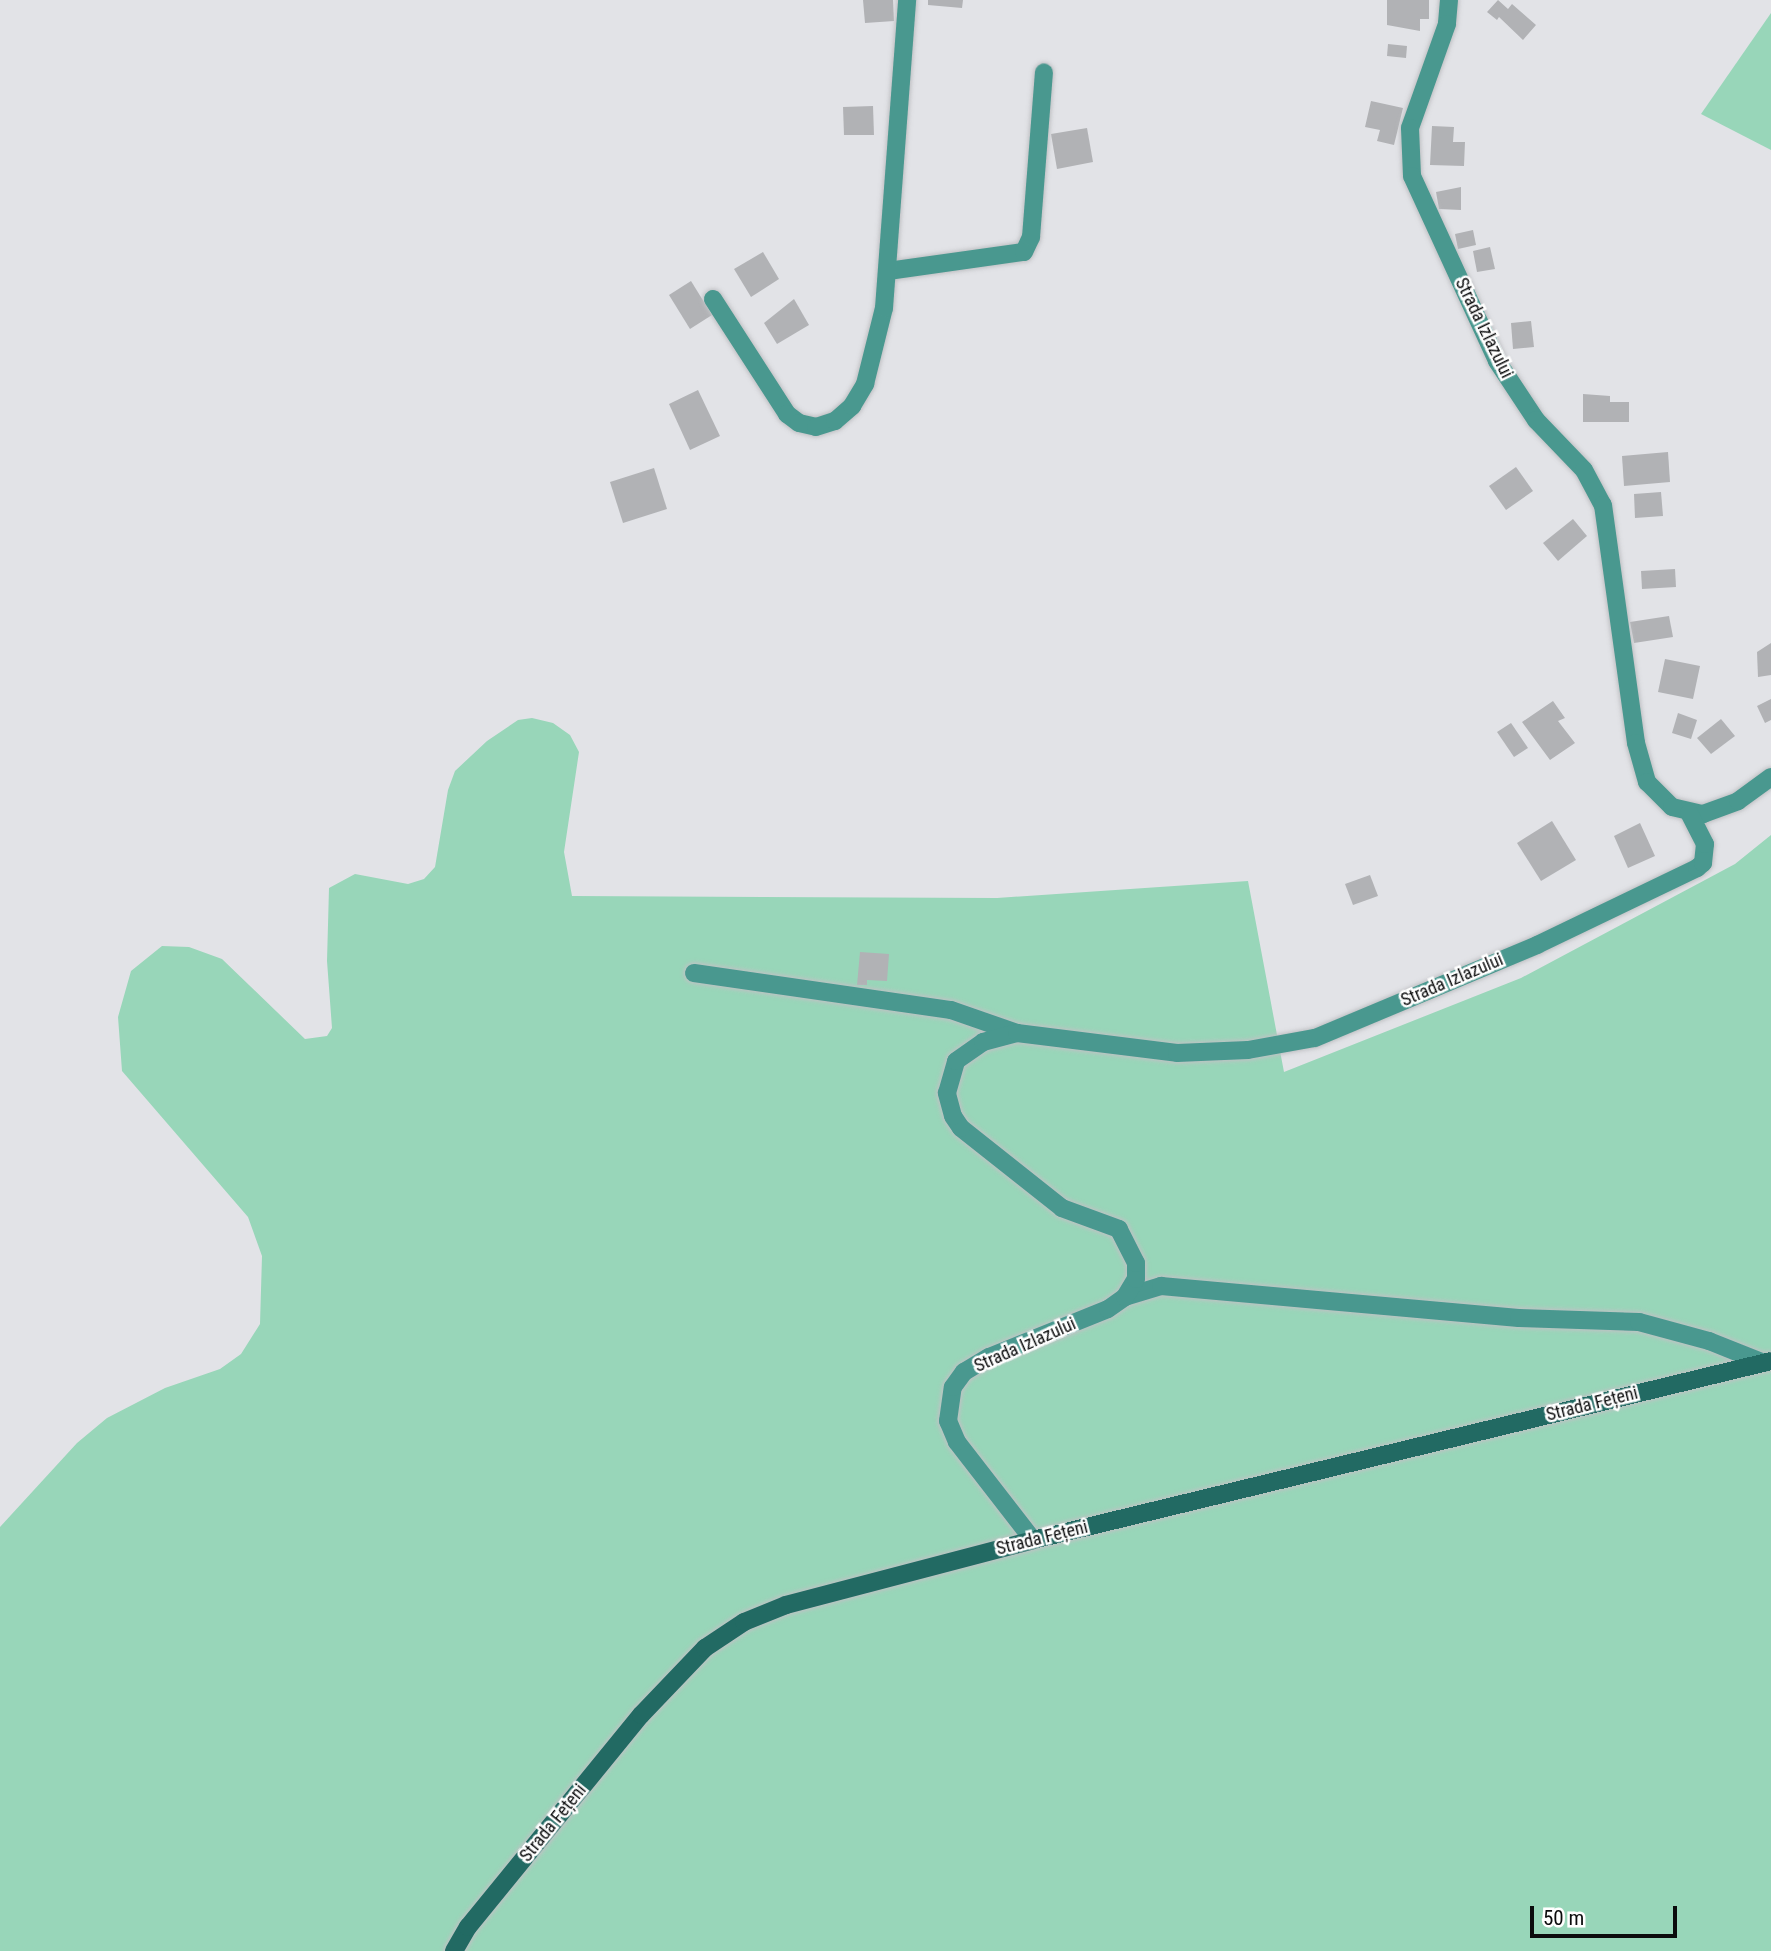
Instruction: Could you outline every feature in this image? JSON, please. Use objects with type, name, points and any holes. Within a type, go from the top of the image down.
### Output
[{"type":"street","points":[[713,299],[787,414],[799,423],[816,426],[835,421],[852,406],[865,384],[884,308],[907,0]]},
{"type":"street","name":"Strada Izlazului","points":[[1033,1540],[957,1442],[948,1421],[953,1387],[964,1372],[989,1357],[1108,1309],[1125,1297],[1136,1279],[1136,1263],[1119,1229],[1062,1208],[988,1152],[953,1116],[947,1093],[956,1062],[983,1042],[1017,1033],[1177,1053],[1248,1050],[1315,1038],[1537,945],[1703,863],[1705,844],[1689,813],[1658,795],[1641,764],[1609,531],[1594,485],[1536,420],[1496,360],[1412,176],[1410,128],[1447,24],[1449,0]]},
{"type":"street","points":[[888,271],[1024,251],[1031,237],[1044,73]]},
{"type":"street","points":[[1689,813],[1714,813],[1771,777]]},
{"type":"street","points":[[694,973],[951,1010],[1017,1033]]},
{"type":"street","points":[[1125,1297],[1144,1287],[1161,1286],[1495,1316],[1639,1322],[1709,1341],[1768,1362]]},
{"type":"street","name":"Strada Fețeni","points":[[454,1951],[468,1927],[641,1715],[705,1648],[744,1622],[786,1605],[1033,1540],[1768,1362]]},
{"type":"green space","points":[[1771,13],[1771,150],[1701,114]]},
{"type":"green space","points":[[532,718],[553,723],[570,735],[579,752],[564,852],[572,896],[997,898],[1248,881],[1284,1072],[1521,978],[1735,864],[1771,835],[1771,1951],[0,1951],[0,1527],[77,1443],[107,1418],[165,1388],[220,1369],[241,1354],[260,1324],[262,1256],[248,1217],[122,1071],[118,1017],[131,971],[162,946],[189,947],[222,959],[305,1039],[327,1036],[332,1028],[327,961],[329,888],[355,874],[408,884],[424,879],[435,867],[448,790],[455,771],[487,741],[518,720]]},
{"type":"building","points":[[863,0],[893,0],[894,21],[865,23]]},
{"type":"building","points":[[928,0],[963,0],[962,8],[928,5]]},
{"type":"building","points":[[1387,0],[1429,0],[1429,19],[1420,19],[1420,31],[1387,25]]},
{"type":"building","points":[[1498,0],[1508,9],[1512,4],[1536,25],[1523,40],[1499,17],[1497,20],[1487,12]]},
{"type":"building","points":[[1388,44],[1407,46],[1406,58],[1387,56]]},
{"type":"building","points":[[1371,101],[1403,108],[1394,145],[1377,141],[1380,130],[1365,127]]},
{"type":"building","points":[[873,106],[874,135],[844,135],[843,107]]},
{"type":"building","points":[[1432,126],[1454,127],[1453,142],[1465,142],[1464,166],[1430,165]]},
{"type":"building","points":[[1087,128],[1093,162],[1057,169],[1051,134]]},
{"type":"building","points":[[1461,187],[1461,210],[1439,209],[1436,192]]},
{"type":"building","points":[[1473,230],[1476,245],[1458,249],[1455,234]]},
{"type":"building","points":[[1490,247],[1495,269],[1477,272],[1473,251]]},
{"type":"building","points":[[763,252],[779,279],[751,297],[734,269]]},
{"type":"building","points":[[691,281],[712,315],[690,329],[669,295]]},
{"type":"building","points":[[794,299],[809,325],[777,344],[764,323]]},
{"type":"building","points":[[1531,321],[1534,347],[1513,349],[1511,323]]},
{"type":"building","points":[[698,390],[720,436],[690,450],[669,404]]},
{"type":"building","points":[[1583,394],[1610,396],[1610,402],[1629,402],[1629,422],[1583,422]]},
{"type":"building","points":[[1668,452],[1670,482],[1624,486],[1622,456]]},
{"type":"building","points":[[1516,467],[1533,491],[1506,510],[1489,486]]},
{"type":"building","points":[[654,468],[667,509],[623,523],[610,482]]},
{"type":"building","points":[[1661,492],[1663,516],[1635,518],[1634,494]]},
{"type":"building","points":[[1573,519],[1587,536],[1558,561],[1543,543]]},
{"type":"building","points":[[1675,569],[1676,587],[1642,589],[1641,571]]},
{"type":"building","points":[[1669,616],[1673,637],[1634,643],[1630,622]]},
{"type":"building","points":[[1771,643],[1771,675],[1758,677],[1757,652]]},
{"type":"building","points":[[1665,659],[1700,666],[1693,699],[1658,692]]},
{"type":"building","points":[[1771,699],[1771,720],[1765,723],[1757,706]]},
{"type":"building","points":[[1553,701],[1565,718],[1558,721],[1575,743],[1550,760],[1522,722]]},
{"type":"building","points":[[1678,713],[1697,720],[1691,739],[1672,733]]},
{"type":"building","points":[[1721,719],[1735,736],[1711,754],[1697,738]]},
{"type":"building","points":[[1511,723],[1528,748],[1514,757],[1497,732]]},
{"type":"building","points":[[1552,821],[1576,860],[1541,881],[1517,843]]},
{"type":"building","points":[[1640,823],[1655,856],[1628,868],[1614,836]]},
{"type":"building","points":[[1370,875],[1378,896],[1353,905],[1345,884]]},
{"type":"building","points":[[860,952],[889,954],[887,981],[867,980],[867,985],[857,985]]}]
